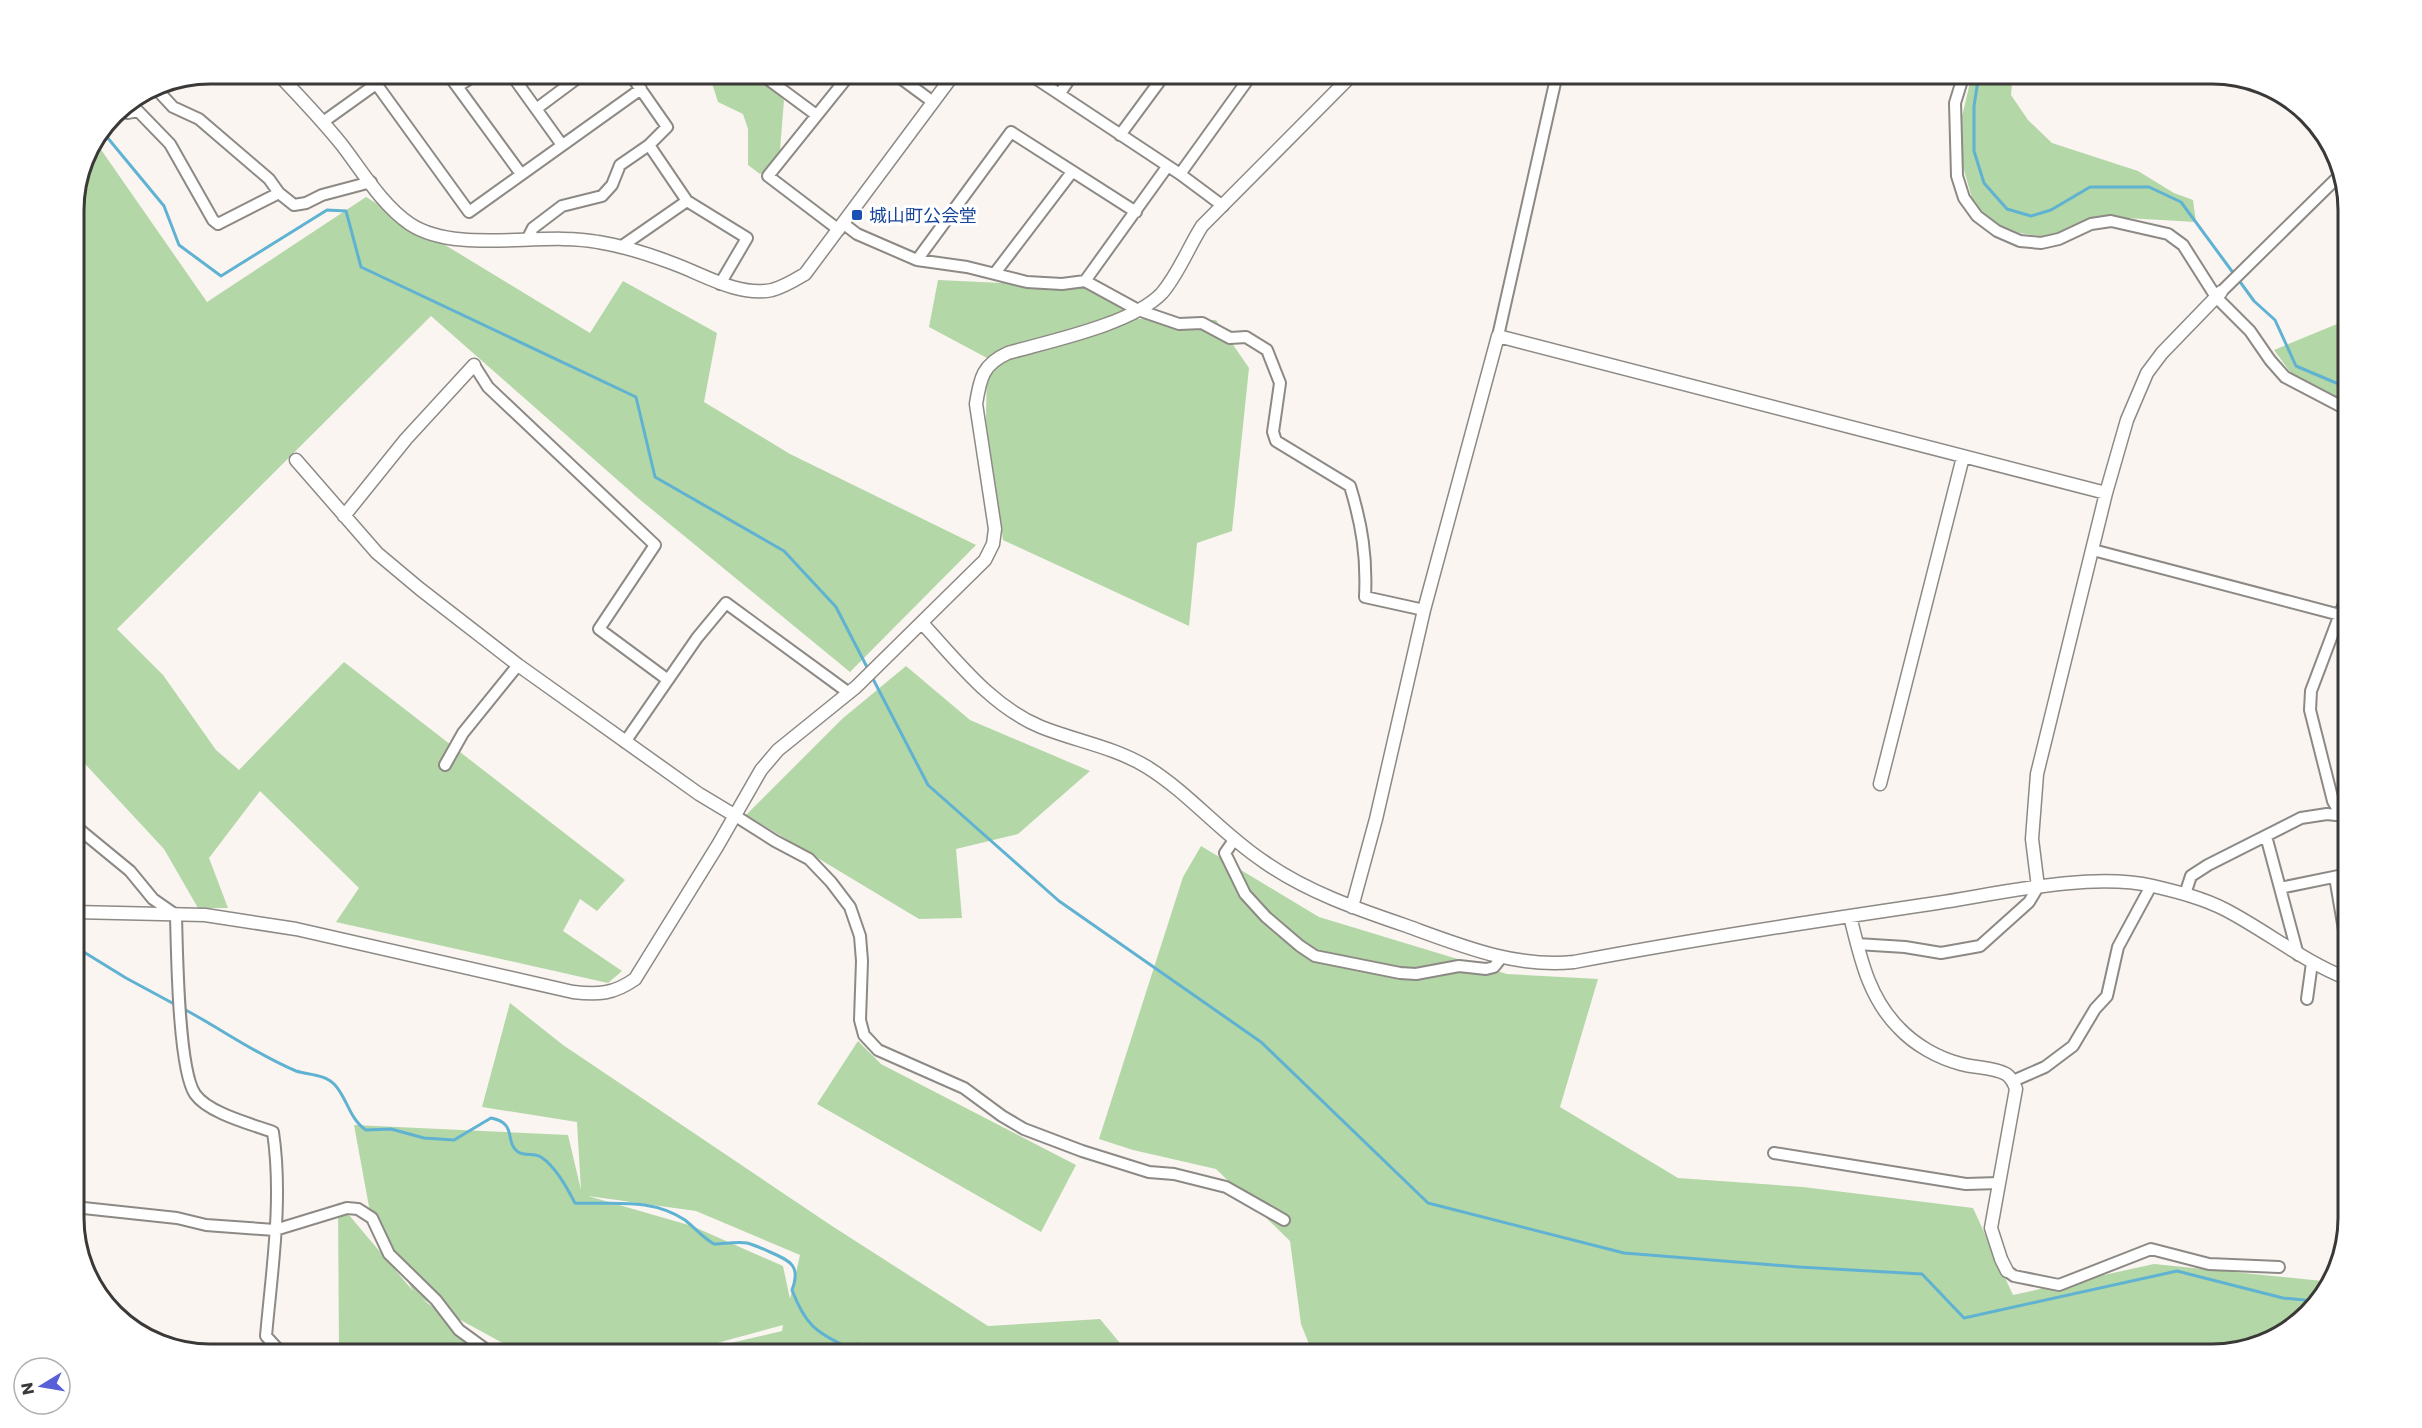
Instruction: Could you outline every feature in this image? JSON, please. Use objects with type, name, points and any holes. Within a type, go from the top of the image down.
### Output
[{"type":"street","points":[[287,84],[323,122],[393,209],[410,224],[427,233],[454,240],[570,238],[622,246],[674,263],[720,284],[755,290],[771,290],[788,284],[805,274],[946,84]]},
{"type":"street","points":[[461,84],[458,86],[521,174]]},
{"type":"street","points":[[518,84],[561,145]]},
{"type":"street","points":[[536,109],[570,84]]},
{"type":"street","points":[[528,238],[533,228],[562,206],[602,196],[612,185],[620,165],[649,145],[667,127],[637,84]]},
{"type":"street","points":[[775,84],[816,114]]},
{"type":"street","points":[[842,84],[768,176],[841,227],[917,260],[995,273],[1027,282],[1062,284],[1085,281],[1138,310],[1179,324],[1202,323],[1230,338],[1246,337],[1267,350],[1280,383],[1273,432],[1276,441],[1350,486],[1362,523],[1366,571],[1365,597],[1424,610]]},
{"type":"street","points":[[909,84],[933,102]]},
{"type":"street","points":[[1045,84],[1180,174],[1223,206]]},
{"type":"street","points":[[1060,93],[1066,84]]},
{"type":"street","points":[[1120,135],[1158,84]]},
{"type":"street","points":[[1180,174],[1245,84]]},
{"type":"street","points":[[84,912],[205,915],[296,929],[573,992],[608,993],[623,988],[635,979],[718,845],[761,770],[778,750],[853,690],[985,560],[993,544],[995,529],[976,404],[979,384],[987,366],[1008,353],[1081,333],[1138,310],[1154,301],[1176,275],[1202,226],[1343,84]]},
{"type":"street","points":[[1352,907],[1376,819],[1424,610],[1498,336],[1555,84]]},
{"type":"street","points":[[1961,84],[1955,104],[1957,176],[1964,198],[1977,216],[1997,231],[2020,241],[2041,243],[2059,239],[2091,224],[2111,221],[2168,234],[2183,245],[2218,295],[2285,377],[2338,405]]},
{"type":"street","points":[[323,122],[377,85],[469,212],[641,89]]},
{"type":"street","points":[[161,94],[173,107],[199,119],[269,179],[279,193],[294,205],[306,203],[322,195],[371,183]]},
{"type":"street","points":[[130,113],[138,111],[170,144],[213,220],[218,224],[279,193]]},
{"type":"street","points":[[917,260],[1011,132],[1136,212]]},
{"type":"street","points":[[649,145],[687,201],[747,238],[720,284]]},
{"type":"street","points":[[1085,281],[1167,167]]},
{"type":"street","points":[[995,273],[1072,172]]},
{"type":"street","points":[[1857,944],[1905,947],[1941,954],[1980,946],[2029,902],[2038,887],[2032,839],[2037,774],[2106,493],[2127,420],[2147,373],[2162,353],[2335,180]]},
{"type":"street","points":[[622,246],[687,201]]},
{"type":"street","points":[[1498,336],[2106,493]]},
{"type":"street","points":[[344,516],[400,445],[474,365],[488,387],[655,545],[599,629],[668,680]]},
{"type":"street","points":[[1880,784],[1963,457]]},
{"type":"street","points":[[296,460],[386,561],[518,665],[699,794],[775,841],[809,859],[850,907],[860,936],[861,1020],[864,1035],[878,1050],[964,1088],[1002,1116],[1033,1133],[1149,1172],[1174,1174],[1226,1187],[1284,1220]]},
{"type":"street","points":[[2092,550],[2338,614]]},
{"type":"street","points":[[625,742],[697,638],[726,603],[853,690]]},
{"type":"street","points":[[2338,620],[2311,691],[2310,710],[2333,801],[2338,807]]},
{"type":"street","points":[[922,623],[975,681],[1000,703],[1041,727],[1100,746],[1145,766],[1169,782],[1234,840],[1291,880],[1352,907],[1502,957],[1554,964],[1574,962],[1697,939],[2038,887],[2109,880],[2185,894],[2226,910],[2298,955],[2338,975]]},
{"type":"street","points":[[445,765],[463,733],[518,665]]},
{"type":"street","points":[[2185,894],[2191,876],[2208,864],[2301,818],[2327,814],[2338,815]]},
{"type":"street","points":[[84,833],[130,871],[153,898],[176,915],[184,1043],[189,1078],[195,1094],[210,1107],[273,1132],[276,1155],[275,1230],[266,1336],[273,1344]]},
{"type":"street","points":[[2266,836],[2298,955]]},
{"type":"street","points":[[1234,840],[1225,853],[1245,894],[1266,917],[1315,956],[1400,973],[1416,974],[1459,966],[1486,969],[1494,966],[1502,957]]},
{"type":"street","points":[[2280,888],[2338,876]]},
{"type":"street","points":[[2335,877],[2338,895]]},
{"type":"street","points":[[2013,1081],[2045,1067],[2073,1046],[2095,1009],[2107,996],[2118,948],[2151,886]]},
{"type":"street","points":[[1850,916],[1872,991],[1885,1011],[1906,1034],[1937,1055],[1961,1064],[2003,1073],[2013,1081],[2016,1089],[1991,1228],[2007,1271],[2014,1276],[2059,1285],[2151,1249],[2209,1264],[2278,1267]]},
{"type":"street","points":[[2307,999],[2312,963]]},
{"type":"street","points":[[1774,1153],[1966,1184],[1999,1183]]},
{"type":"street","points":[[84,1208],[177,1218],[206,1226],[275,1230],[347,1208],[358,1209],[372,1218],[389,1254],[436,1300],[459,1330],[476,1344]]},
{"type":"green space","points":[[712,84],[766,84],[784,100],[779,163],[760,174],[748,165],[748,129],[743,114],[718,102]]},
{"type":"green space","points":[[1970,84],[2012,84],[2011,95],[2028,120],[2052,143],[2138,171],[2174,193],[2193,200],[2196,222],[2109,217],[2059,239],[2020,233],[1977,216],[1956,142]]},
{"type":"green space","points":[[100,148],[207,302],[366,197],[590,333],[623,281],[717,333],[704,402],[790,454],[976,545],[850,672],[638,498],[431,316],[117,629],[163,675],[216,750],[239,770],[344,662],[625,880],[597,911],[580,899],[563,931],[622,971],[608,983],[336,922],[359,888],[260,791],[209,858],[228,908],[198,908],[164,849],[84,763],[84,202],[88,177]]},
{"type":"green space","points":[[938,280],[1084,287],[1139,319],[1216,320],[1249,368],[1232,531],[1197,543],[1189,626],[1003,540],[986,420],[987,358],[929,327]]},
{"type":"green space","points":[[2338,324],[2338,398],[2291,373],[2274,350]]},
{"type":"green space","points":[[906,666],[970,720],[1090,771],[1018,834],[956,849],[962,918],[919,919],[746,815],[842,719]]},
{"type":"green space","points":[[1201,846],[1319,917],[1507,974],[1598,979],[1560,1107],[1678,1178],[1803,1187],[1973,1208],[2013,1295],[2154,1264],[2321,1281],[2301,1307],[2275,1327],[2245,1340],[2212,1344],[1309,1344],[1301,1324],[1290,1241],[1216,1169],[1133,1150],[1099,1139],[1183,877]]},
{"type":"green space","points":[[510,1003],[563,1045],[832,1226],[988,1326],[1100,1319],[1121,1344],[726,1344],[782,1331],[783,1325],[713,1344],[505,1344],[422,1299],[483,1344],[339,1344],[338,1202],[413,1291],[370,1212],[354,1125],[568,1135],[581,1190],[577,1122],[482,1107]],"holes":[[[588,1196],[696,1211],[800,1255],[790,1299],[783,1266],[692,1226]]]},
{"type":"green space","points":[[858,1041],[881,1064],[1076,1165],[1041,1232],[817,1104]]},
{"type":"waterway","points":[[1977,84],[1974,106],[1974,151],[1984,183],[2007,209],[2031,216],[2051,210],[2090,187],[2149,187],[2181,202],[2234,274]]},
{"type":"waterway","points":[[107,137],[164,206],[179,245],[221,276],[327,210],[346,211],[361,267],[636,397],[655,477],[784,551],[836,607],[869,671]]},
{"type":"waterway","points":[[2238,279],[2254,301],[2275,320],[2296,366],[2338,384]]},
{"type":"waterway","points":[[872,677],[928,785],[1059,901],[1261,1042],[1428,1203],[1624,1253],[1922,1274],[1964,1318],[2177,1271],[2283,1298],[2307,1300]]},
{"type":"waterway","points":[[84,952],[176,1005]]},
{"type":"waterway","points":[[182,1008],[281,1064],[331,1081],[339,1090],[356,1121],[366,1130],[391,1129],[424,1138],[454,1140],[491,1118],[499,1120],[508,1128],[514,1148],[518,1152],[539,1156],[552,1166],[575,1203],[631,1204],[658,1208],[685,1220],[714,1244],[743,1242],[784,1258],[795,1270],[792,1290],[807,1319],[812,1326],[841,1344]]},
{"type":"place","name":"城山町公会堂","points":[[857,215]]}]
